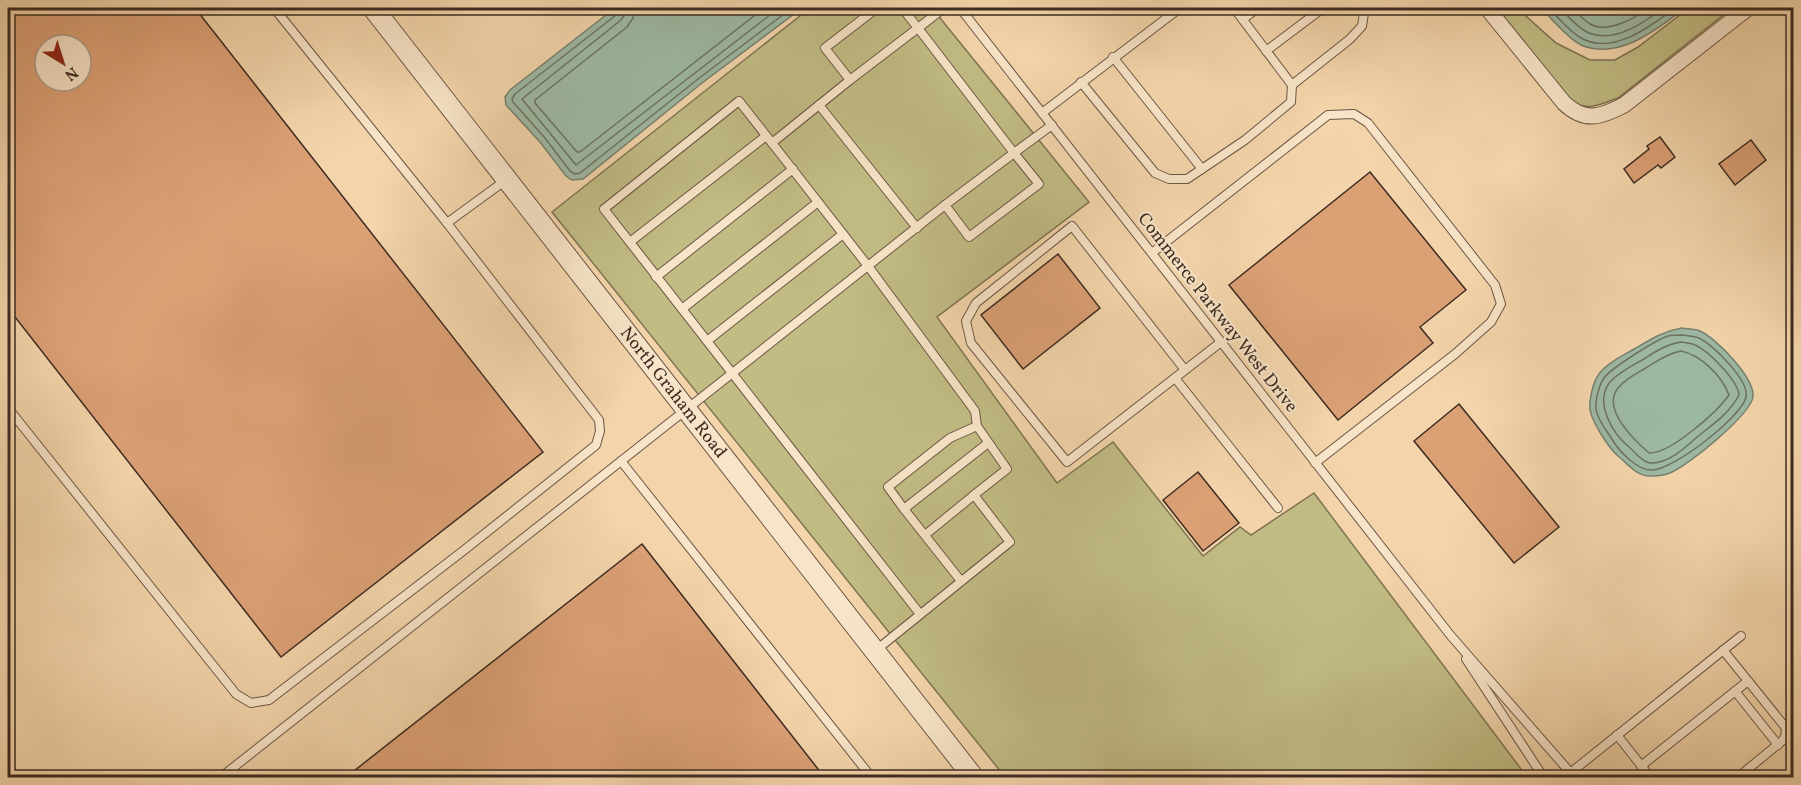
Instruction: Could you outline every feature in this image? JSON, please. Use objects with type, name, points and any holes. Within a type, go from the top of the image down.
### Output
[{"type":"street","name":"North Graham Road","points":[[373,8],[974,777]]},
{"type":"street","points":[[1487,8],[1564,103],[1582,116],[1608,113],[1624,105],[1748,8]]},
{"type":"lane","points":[[8,408],[236,693],[251,703],[269,700],[463,551],[596,445],[600,431],[599,420],[447,223],[274,8]]},
{"type":"lane","points":[[850,80],[825,48],[877,8]]},
{"type":"lane","points":[[902,8],[1039,184],[969,237],[945,205]]},
{"type":"lane","points":[[772,143],[945,8]]},
{"type":"lane","name":"Commerce Parkway West Drive","points":[[960,8],[1451,636],[1570,776]]},
{"type":"lane","points":[[1042,112],[1179,8]]},
{"type":"lane","points":[[1081,82],[1155,173],[1169,179],[1187,179],[1245,140],[1291,102],[1292,85],[1234,8]]},
{"type":"lane","points":[[1243,19],[1258,8]]},
{"type":"lane","points":[[1266,51],[1323,8]]},
{"type":"lane","points":[[1292,85],[1350,39],[1362,26],[1364,13],[1360,8]]},
{"type":"lane","points":[[1113,57],[1202,169]]},
{"type":"lane","points":[[920,614],[604,209],[739,101],[868,266],[975,411],[977,426],[1007,469],[925,535]]},
{"type":"lane","points":[[819,105],[917,228]]},
{"type":"lane","points":[[1152,253],[1328,115],[1354,114],[1368,123],[1495,285],[1501,304],[1491,322],[1455,354],[1316,463]]},
{"type":"lane","points":[[220,777],[945,205],[1052,125]]},
{"type":"lane","points":[[630,242],[766,136]]},
{"type":"lane","points":[[656,276],[793,169]]},
{"type":"lane","points":[[447,223],[507,179]]},
{"type":"lane","points":[[682,309],[818,202]]},
{"type":"lane","points":[[1185,370],[1072,226],[976,303],[966,321],[971,343],[1067,462],[1221,342]]},
{"type":"lane","points":[[706,341],[843,234]]},
{"type":"lane","points":[[1174,378],[1278,508]]},
{"type":"lane","points":[[961,581],[888,487],[950,438],[977,426]]},
{"type":"lane","points":[[904,509],[988,443]]},
{"type":"lane","points":[[621,461],[872,777]]},
{"type":"lane","points":[[875,651],[1010,542],[974,495]]},
{"type":"lane","name":"Commerce Parkway West Drive","points":[[1451,636],[1544,777]]},
{"type":"lane","points":[[1570,776],[1617,735],[1741,636]]},
{"type":"lane","points":[[1723,650],[1786,728],[1785,737],[1778,745],[1737,777]]},
{"type":"lane","points":[[1641,766],[1748,681]]},
{"type":"lane","points":[[1735,691],[1778,745]]},
{"type":"lane","points":[[1617,735],[1651,777]]},
{"type":"shaded area","points":[[810,8],[932,8],[1089,202],[937,317],[1057,483],[1113,442],[1203,556],[1240,527],[1251,535],[1314,493],[1527,777],[1005,777],[552,212]]},
{"type":"shaded area","points":[[1495,8],[1517,8],[1556,43],[1590,60],[1615,60],[1638,47],[1689,8],[1732,8],[1618,98],[1596,106],[1580,106],[1574,104]]},
{"type":"water","points":[[615,8],[802,8],[702,83],[583,179],[572,180],[566,176],[540,142],[506,105],[505,97],[510,90]]},
{"type":"water","points":[[1541,8],[1685,8],[1637,40],[1609,49],[1595,49],[1576,42]]},
{"type":"water","points":[[1682,328],[1700,331],[1724,350],[1748,380],[1753,397],[1730,427],[1690,461],[1668,474],[1647,476],[1633,469],[1618,456],[1601,434],[1591,414],[1592,391],[1602,370],[1621,356],[1658,336]]},
{"type":"building","points":[[8,8],[195,8],[543,452],[281,657],[8,308]]},
{"type":"building","points":[[1660,137],[1675,157],[1661,168],[1658,165],[1634,183],[1624,169],[1649,149],[1647,146]]},
{"type":"building","points":[[1751,140],[1766,160],[1735,185],[1719,164]]},
{"type":"building","points":[[1370,172],[1466,290],[1420,327],[1433,343],[1338,420],[1229,285]]},
{"type":"building","points":[[1058,254],[1100,308],[1023,369],[981,315]]},
{"type":"building","points":[[1459,404],[1559,527],[1514,563],[1414,441]]},
{"type":"building","points":[[1198,472],[1239,523],[1203,551],[1163,500]]},
{"type":"building","points":[[642,544],[825,778],[345,778]]}]
